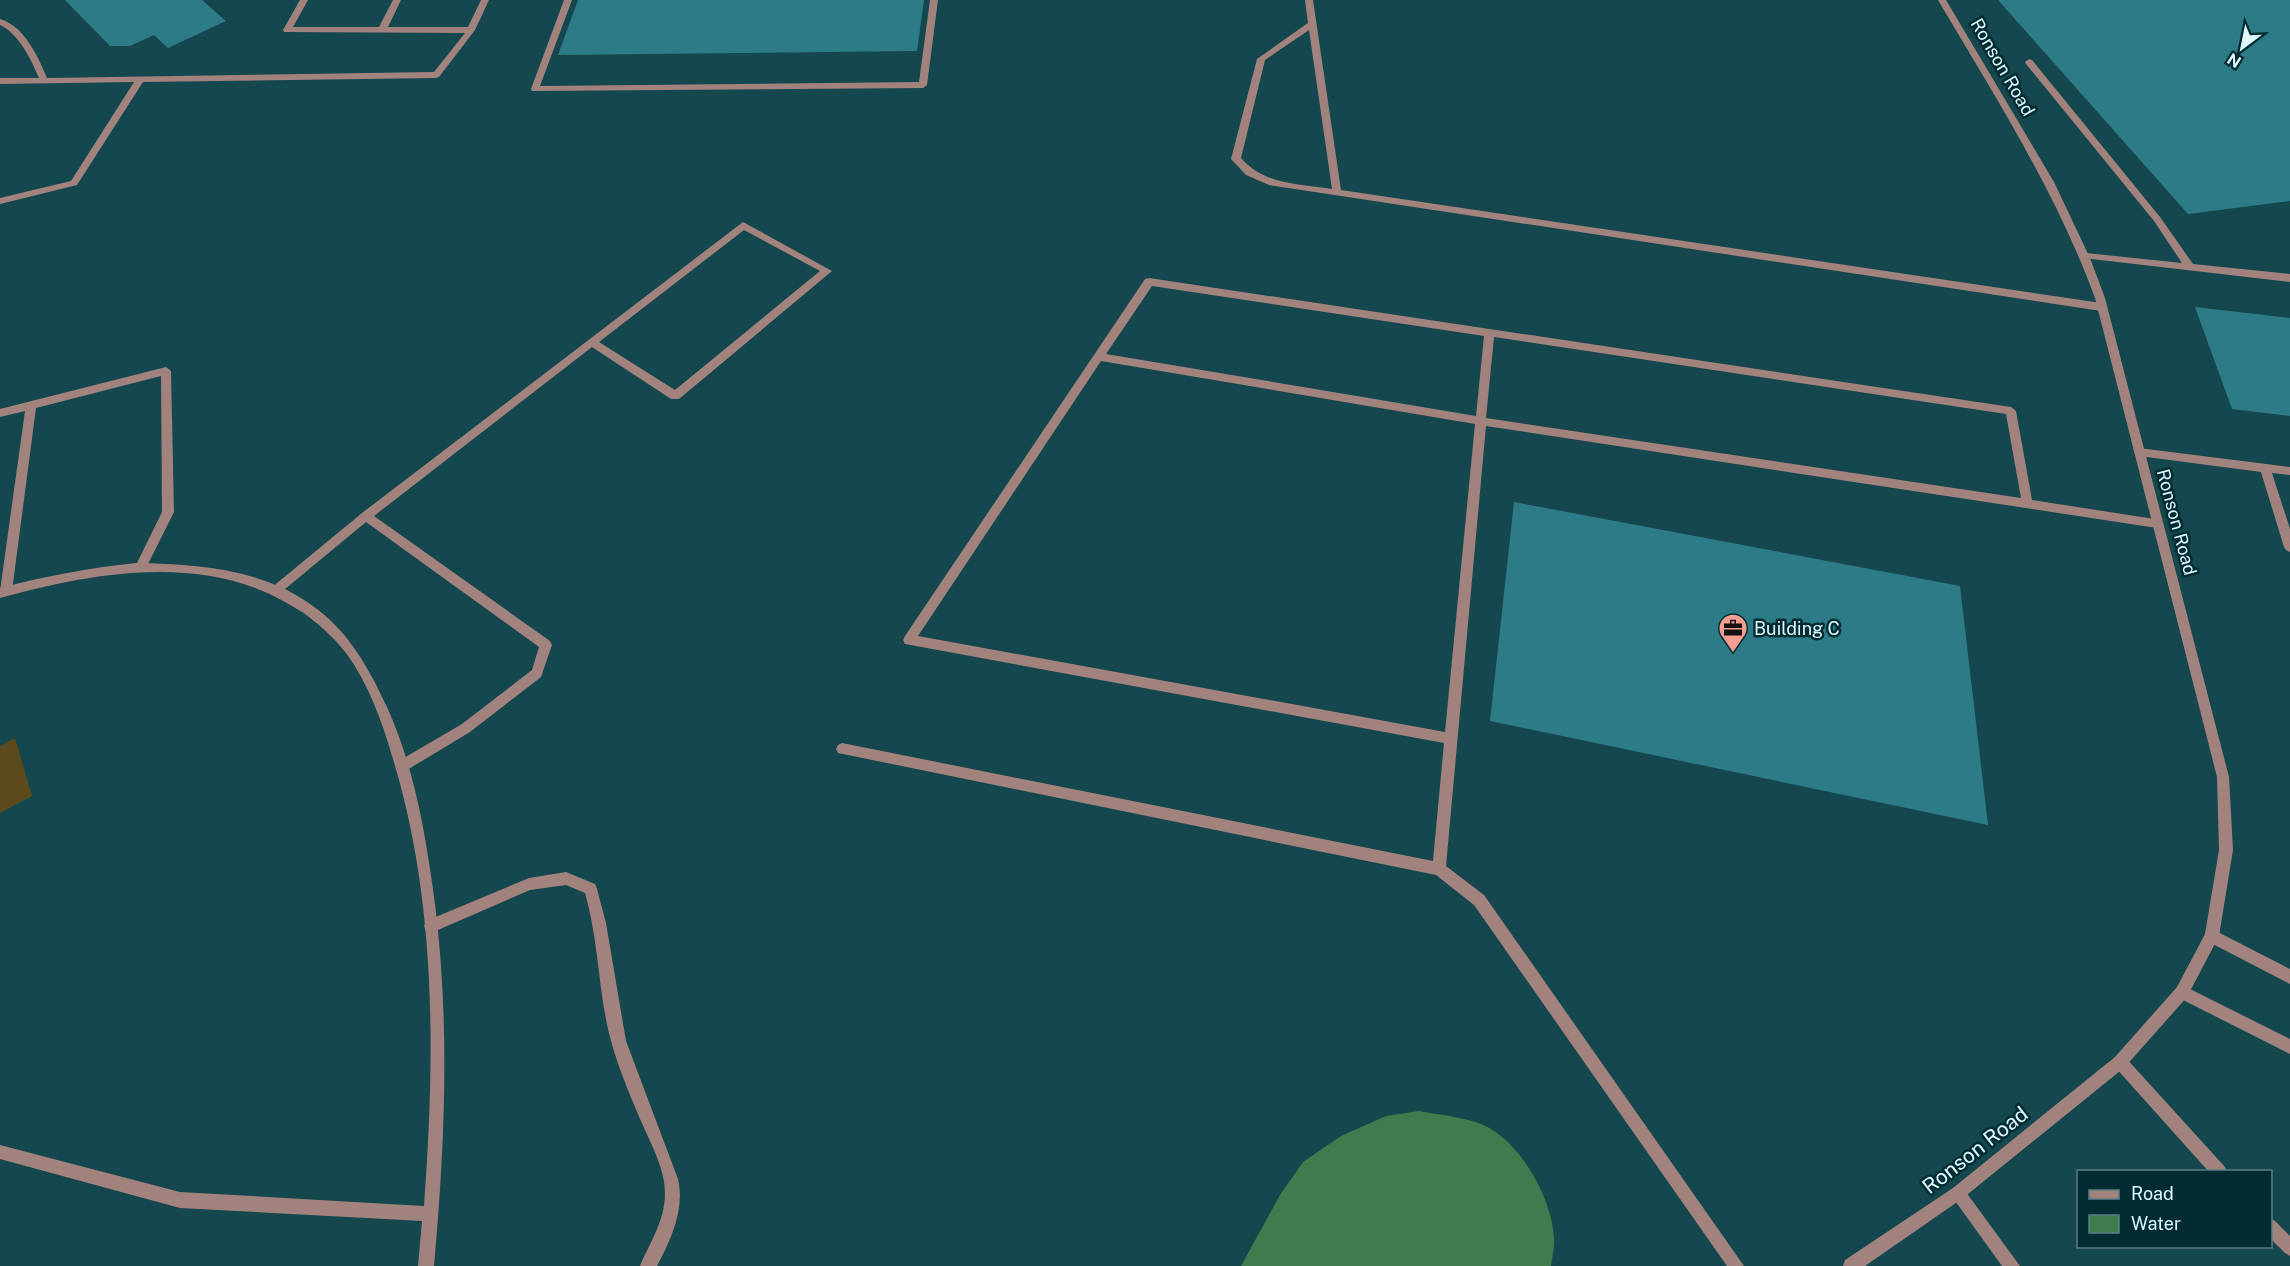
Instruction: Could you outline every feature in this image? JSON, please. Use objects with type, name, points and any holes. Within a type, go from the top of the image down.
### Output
[{"type":"street","points":[[304,0],[287,30],[471,30]]},
{"type":"street","points":[[382,30],[397,0]]},
{"type":"street","points":[[0,81],[436,75],[471,30],[485,0]]},
{"type":"street","points":[[568,0],[535,89],[923,85],[934,0]]},
{"type":"street","points":[[1309,0],[1337,193]]},
{"type":"street","name":"Ronson Road","points":[[1851,1266],[1958,1193],[2120,1062],[2182,992],[2212,936],[2226,850],[2223,777],[2086,256],[2067,214],[1942,0]]},
{"type":"street","points":[[0,22],[9,26],[39,64],[44,81]]},
{"type":"street","points":[[1313,24],[1261,59],[1236,159],[1248,173],[1272,183],[2101,307]]},
{"type":"street","points":[[2030,62],[2157,219],[2190,267]]},
{"type":"street","points":[[0,201],[74,183],[140,79]]},
{"type":"street","points":[[275,591],[366,516],[591,342],[743,225],[827,271],[675,396],[591,342]]},
{"type":"street","points":[[2086,256],[2290,278]]},
{"type":"street","points":[[1451,739],[909,640],[1149,282],[2011,411],[2027,503]]},
{"type":"street","points":[[1439,869],[1489,333]]},
{"type":"street","points":[[1098,357],[1481,421],[2157,523]]},
{"type":"street","points":[[0,413],[166,371],[168,512],[141,567]]},
{"type":"street","points":[[31,405],[3,592],[70,576],[141,567],[171,567],[228,575],[275,591],[316,616],[347,644],[374,693],[402,766],[418,835],[436,972],[439,1074],[426,1266]]},
{"type":"street","points":[[2139,452],[2290,471]]},
{"type":"street","points":[[2265,467],[2290,547]]},
{"type":"street","points":[[366,516],[546,645],[537,673],[466,728],[402,766]]},
{"type":"street","points":[[842,749],[1439,869],[1479,900],[1736,1266]]},
{"type":"street","points":[[431,926],[529,884],[566,878],[590,889],[599,913],[615,1028],[623,1058],[658,1144],[673,1191],[669,1220],[648,1266]]},
{"type":"street","points":[[2212,936],[2290,977]]},
{"type":"street","points":[[2182,992],[2290,1047]]},
{"type":"street","points":[[2120,1062],[2218,1170]]},
{"type":"street","points":[[0,1152],[180,1200],[431,1214]]},
{"type":"street","points":[[1958,1193],[2012,1266]]},
{"type":"street","points":[[2272,1228],[2290,1248]]},
{"type":"shaded area","points":[[15,738],[32,796],[0,813],[0,746]]},
{"type":"water","points":[[1419,1111],[1456,1117],[1484,1125],[1514,1149],[1534,1177],[1548,1208],[1554,1241],[1551,1266],[1241,1266],[1280,1195],[1303,1162],[1341,1136],[1386,1116]]},
{"type":"building","points":[[65,0],[202,0],[226,21],[168,48],[154,35],[130,46],[110,46]]},
{"type":"building","points":[[578,0],[924,0],[917,51],[558,55]]},
{"type":"building","points":[[1998,0],[2290,0],[2290,201],[2188,214]]},
{"type":"building","points":[[2195,307],[2290,318],[2290,416],[2232,409]]},
{"type":"building","name":"Building C","points":[[1514,502],[1960,586],[1988,825],[1490,721]]},
{"type":"place","name":"Building C","points":[[1733,654]]}]
